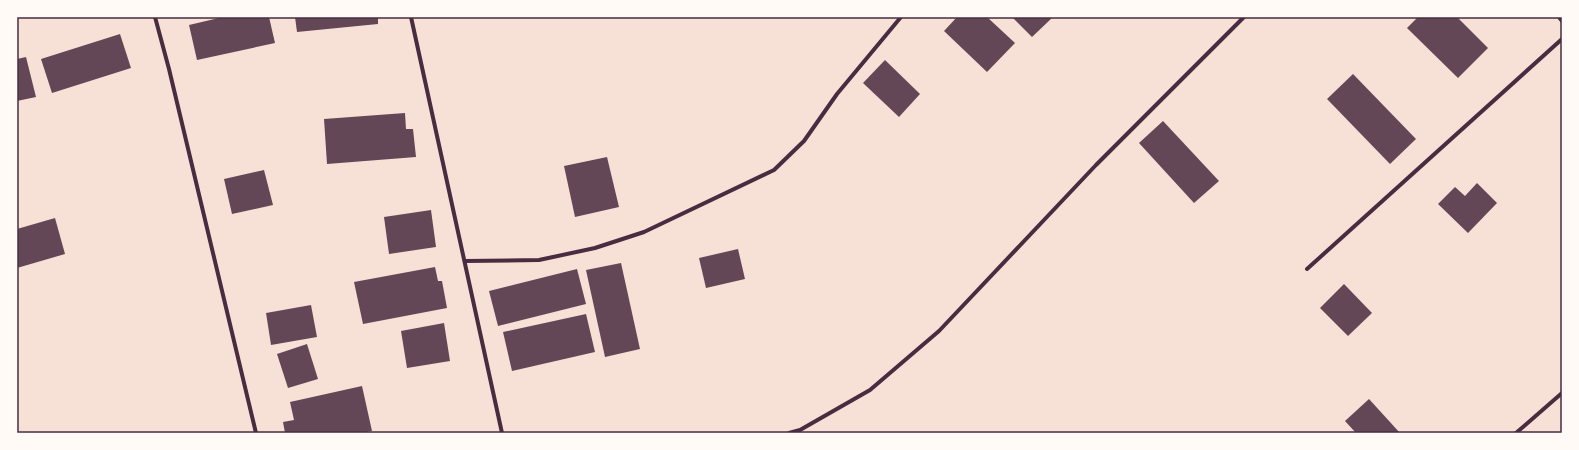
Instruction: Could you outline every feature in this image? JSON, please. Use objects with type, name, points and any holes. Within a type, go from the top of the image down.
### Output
[{"type":"street","points":[[155,17],[169,69],[256,433]]},
{"type":"street","points":[[411,17],[502,433]]},
{"type":"street","points":[[465,261],[539,260],[595,248],[644,232],[774,170],[804,141],[837,94],[901,17]]},
{"type":"street","points":[[789,433],[800,430],[870,390],[939,331],[1096,165],[1244,17]]},
{"type":"street","points":[[1558,17],[1562,20]]},
{"type":"street","points":[[1307,269],[1562,39]]},
{"type":"street","points":[[1516,433],[1562,393]]},
{"type":"building","points":[[223,17],[269,17],[275,43],[197,60],[189,25]]},
{"type":"building","points":[[295,17],[378,17],[378,24],[297,32]]},
{"type":"building","points":[[957,17],[987,17],[1015,43],[987,72],[944,31]]},
{"type":"building","points":[[1012,17],[1053,17],[1032,37]]},
{"type":"building","points":[[1418,17],[1457,17],[1488,48],[1458,78],[1407,28]]},
{"type":"building","points":[[120,34],[131,68],[52,93],[41,59]]},
{"type":"building","points":[[26,57],[36,97],[17,101],[17,59]]},
{"type":"building","points":[[885,60],[920,94],[899,117],[863,83]]},
{"type":"building","points":[[1353,74],[1416,139],[1390,164],[1327,99]]},
{"type":"building","points":[[405,113],[406,129],[413,129],[416,157],[327,164],[324,119]]},
{"type":"building","points":[[1163,121],[1219,181],[1194,203],[1139,143]]},
{"type":"building","points":[[607,157],[619,207],[575,217],[564,166]]},
{"type":"building","points":[[264,170],[273,205],[232,214],[224,179]]},
{"type":"building","points":[[1477,183],[1497,203],[1468,233],[1438,204],[1455,187],[1465,196]]},
{"type":"building","points":[[431,210],[436,247],[389,254],[384,217]]},
{"type":"building","points":[[55,218],[65,254],[17,268],[17,229]]},
{"type":"building","points":[[738,249],[745,279],[706,288],[699,258]]},
{"type":"building","points":[[621,263],[640,349],[605,357],[586,270]]},
{"type":"building","points":[[435,267],[438,281],[442,281],[447,308],[363,324],[354,282]]},
{"type":"building","points":[[577,269],[586,304],[498,326],[489,291]]},
{"type":"building","points":[[1344,284],[1372,313],[1348,336],[1320,308]]},
{"type":"building","points":[[311,305],[317,337],[271,345],[266,313]]},
{"type":"building","points":[[586,314],[595,352],[512,371],[503,332]]},
{"type":"building","points":[[444,323],[450,361],[407,368],[401,331]]},
{"type":"building","points":[[307,344],[318,379],[288,388],[277,354]]},
{"type":"building","points":[[362,386],[372,431],[361,433],[285,433],[283,422],[294,420],[290,402]]},
{"type":"building","points":[[1369,399],[1400,433],[1356,433],[1345,421]]}]
